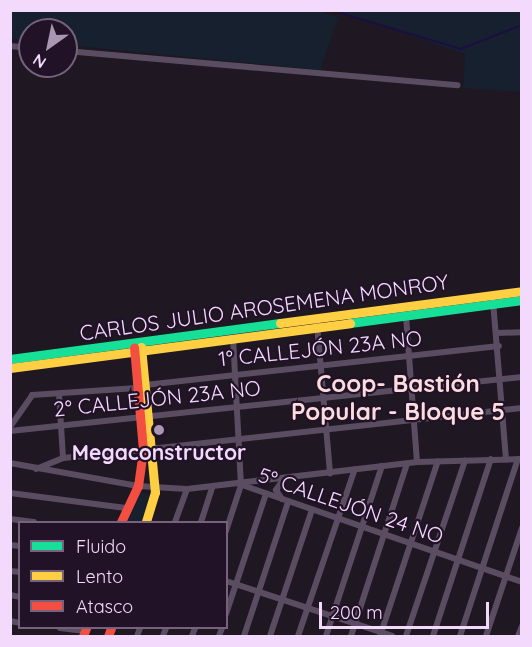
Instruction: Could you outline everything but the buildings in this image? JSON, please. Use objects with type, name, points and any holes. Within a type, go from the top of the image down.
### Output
[{"type":"main road","name":"CARLOS JULIO AROSEMENA MONROY","points":[[10,359],[233,338],[317,322],[406,316],[522,291]]},
{"type":"main road","name":"CARLOS JULIO AROSEMENA MONROY","points":[[10,368],[137,347],[317,322],[493,299],[522,300]]},
{"type":"main road","points":[[137,347],[147,449],[155,488],[146,521]]},
{"type":"main road","points":[[121,521],[138,486],[147,449]]},
{"type":"street","points":[[78,52],[458,85]]},
{"type":"street","points":[[493,299],[502,378],[506,459]]},
{"type":"street","points":[[406,316],[417,462]]},
{"type":"street","points":[[317,322],[330,473]]},
{"type":"street","points":[[498,333],[522,332]]},
{"type":"street","name":"5° CALLEJÓN 24 NO","points":[[233,338],[241,485],[522,582]]},
{"type":"street","name":"1° CALLEJÓN 23A NO","points":[[10,429],[32,395],[141,387],[235,373],[499,346]]},
{"type":"street","name":"2° CALLEJÓN 23A NO","points":[[10,429],[145,418],[412,386],[522,377]]},
{"type":"street","points":[[59,394],[63,458]]},
{"type":"street","points":[[36,469],[63,458],[522,408]]},
{"type":"street","points":[[433,636],[491,459]]},
{"type":"street","points":[[10,463],[138,486],[187,489],[241,485],[417,462],[520,459],[481,568],[460,636]]},
{"type":"street","points":[[381,635],[438,461]]},
{"type":"street","points":[[406,636],[465,461]]},
{"type":"street","points":[[351,636],[407,464]]},
{"type":"street","points":[[326,636],[382,466]]},
{"type":"street","points":[[298,636],[355,469]]},
{"type":"street","points":[[244,636],[285,500],[276,490],[283,480]]},
{"type":"street","points":[[228,525],[241,485]]},
{"type":"street","points":[[201,521],[213,488]]},
{"type":"street","points":[[175,521],[187,489]]},
{"type":"street","points":[[10,493],[126,508]]},
{"type":"street","points":[[228,608],[266,494]]},
{"type":"street","points":[[270,636],[312,510]]},
{"type":"street","points":[[10,519],[26,521]]},
{"type":"street","points":[[486,636],[522,528]]},
{"type":"street","points":[[228,582],[332,616],[381,635],[392,636]]},
{"type":"street","points":[[518,636],[522,626]]},
{"type":"street","points":[[70,629],[85,632]]},
{"type":"shaded area","points":[[11,11],[320,11],[338,18],[320,70],[78,46],[78,18],[18,18],[18,40],[11,39]]},
{"type":"shaded area","points":[[338,11],[521,11],[521,92],[463,88],[465,54]]},
{"type":"shaded area","points":[[141,492],[150,494],[144,521],[128,521]]},
{"type":"waterway","points":[[331,10],[461,49],[522,25]]},
{"type":"traffic: fast","points":[[350,323],[522,300]]},
{"type":"traffic: fast","points":[[10,359],[280,323]]},
{"type":"traffic: slow","points":[[280,323],[522,291]]},
{"type":"traffic: slow","points":[[10,368],[350,323]]},
{"type":"traffic: slow","points":[[141,347],[155,492],[146,521]]},
{"type":"traffic: jam","points":[[121,521],[138,486],[143,450],[134,347]]},
{"type":"traffic: jam","points":[[83,636],[86,629]]},
{"type":"traffic: jam","points":[[108,636],[111,629]]},
{"type":"place","name":"Megaconstructor","points":[[159,430]]},
{"type":"district","name":"Coop- Bastión Popular - Bloque 5","points":[[398,398]]}]
